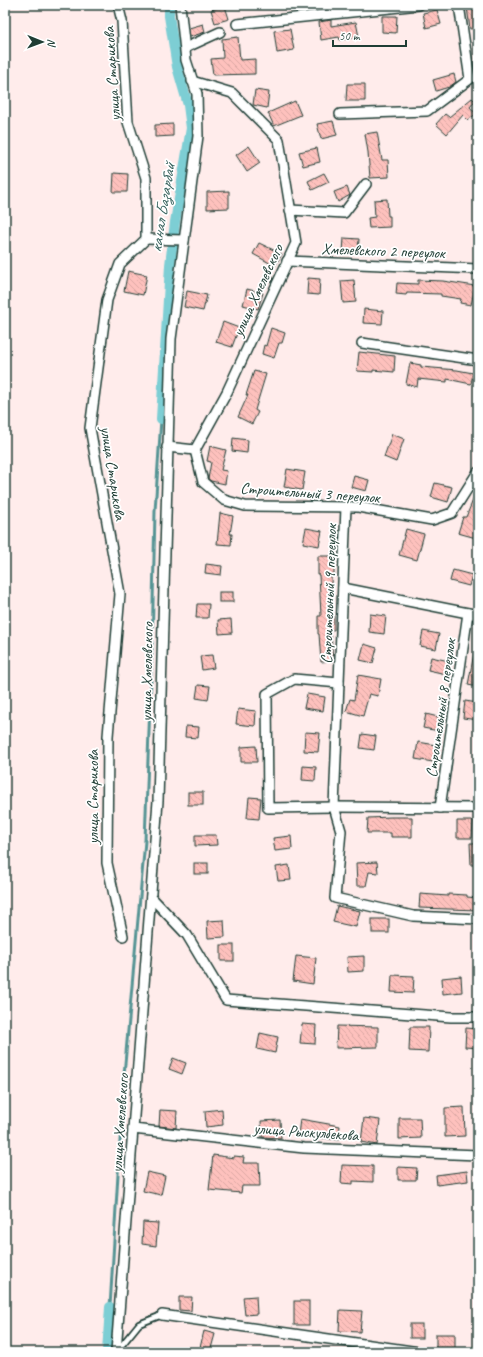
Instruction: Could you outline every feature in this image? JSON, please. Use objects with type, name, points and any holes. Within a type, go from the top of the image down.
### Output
[{"type":"street","name":"улица Старикова","points":[[118,5],[122,21],[128,122],[146,178],[149,239],[120,264],[107,300],[90,428],[120,594],[108,736],[107,863],[123,936]]},
{"type":"street","name":"улица Хмелевского","points":[[116,1352],[158,801],[171,339],[198,136],[197,94],[186,60],[180,5]]},
{"type":"street","points":[[237,24],[419,5]]},
{"type":"street","points":[[340,114],[427,111],[470,78],[459,5]]},
{"type":"street","points":[[185,48],[220,32]]},
{"type":"street","name":"улица Хмелевского","points":[[192,81],[232,93],[279,140],[296,243],[227,392],[195,450]]},
{"type":"street","points":[[290,210],[344,213],[366,184]]},
{"type":"street","points":[[149,239],[184,240]]},
{"type":"street","name":"Хмелевского 2 переулок","points":[[287,261],[478,269]]},
{"type":"street","points":[[362,343],[478,360]]},
{"type":"street","points":[[168,447],[195,450]]},
{"type":"street","name":"Строительный 3 переулок","points":[[195,450],[203,482],[224,500],[245,506],[358,507],[432,520],[452,513],[478,472]]},
{"type":"street","name":"Строительный 9 переулок","points":[[346,507],[334,807],[341,831],[335,898],[413,916],[478,919]]},
{"type":"street","points":[[343,588],[478,615]]},
{"type":"street","name":"Строительный 8 переулок","points":[[440,808],[468,613]]},
{"type":"street","name":"Строительный 9 переулок","points":[[334,807],[268,808],[267,694],[294,679],[339,683]]},
{"type":"street","points":[[334,807],[478,808]]},
{"type":"street","points":[[151,897],[187,935],[226,1000],[451,1017],[478,1017]]},
{"type":"street","name":"улица Рыскулбекова","points":[[133,1129],[304,1148],[478,1155]]},
{"type":"street","points":[[162,1315],[419,1352]]},
{"type":"lane","points":[[116,1352],[139,1324],[162,1315]]},
{"type":"building","points":[[225,6],[229,19],[215,23],[211,10]]},
{"type":"building","points":[[478,6],[478,28],[470,29],[467,7]]},
{"type":"building","points":[[437,10],[441,24],[426,28],[423,13]]},
{"type":"building","points":[[382,16],[397,16],[396,33],[382,32]]},
{"type":"building","points":[[331,20],[331,26],[356,22],[359,37],[340,40],[339,37],[321,40],[319,22]]},
{"type":"building","points":[[203,24],[205,32],[190,37],[189,28]]},
{"type":"building","points":[[290,29],[294,50],[277,53],[274,31]]},
{"type":"building","points":[[238,37],[240,60],[255,59],[255,74],[213,75],[211,59],[223,58],[222,39]]},
{"type":"building","points":[[454,74],[456,82],[449,87],[436,91],[433,80]]},
{"type":"building","points":[[347,84],[365,84],[365,101],[346,101]]},
{"type":"building","points":[[255,90],[269,92],[267,108],[253,105]]},
{"type":"building","points":[[472,98],[475,101],[470,107],[476,114],[468,120],[463,115],[447,134],[436,124],[445,114],[449,117]]},
{"type":"building","points":[[295,101],[301,115],[274,126],[268,113]]},
{"type":"building","points":[[333,121],[337,135],[321,139],[317,124]]},
{"type":"building","points":[[173,124],[173,136],[155,137],[155,125]]},
{"type":"building","points":[[377,132],[382,160],[388,160],[389,177],[370,178],[365,134]]},
{"type":"building","points":[[249,146],[260,163],[247,172],[236,155]]},
{"type":"building","points":[[317,148],[320,162],[303,166],[299,152]]},
{"type":"building","points":[[114,173],[128,174],[127,192],[113,192]]},
{"type":"building","points":[[324,173],[329,182],[312,190],[308,181]]},
{"type":"building","points":[[347,187],[350,195],[338,202],[334,192]]},
{"type":"building","points":[[229,191],[229,208],[207,209],[207,192]]},
{"type":"building","points":[[387,199],[390,227],[369,228],[368,218],[375,217],[374,200]]},
{"type":"building","points":[[344,238],[359,239],[358,253],[343,252]]},
{"type":"building","points":[[259,243],[282,254],[275,266],[253,254]]},
{"type":"building","points":[[128,271],[147,275],[143,295],[124,291]]},
{"type":"building","points":[[308,278],[320,279],[319,295],[307,294]]},
{"type":"building","points":[[354,280],[356,302],[343,303],[341,281]]},
{"type":"building","points":[[418,280],[443,281],[475,286],[471,305],[460,303],[461,299],[441,296],[441,294],[396,294],[397,283],[418,284]]},
{"type":"building","points":[[247,289],[263,293],[258,309],[243,305]]},
{"type":"building","points":[[187,291],[207,295],[203,311],[184,307]]},
{"type":"building","points":[[364,309],[383,311],[382,324],[363,323]]},
{"type":"building","points":[[223,322],[239,328],[232,347],[216,342]]},
{"type":"building","points":[[271,328],[285,333],[282,343],[279,343],[274,358],[262,354]]},
{"type":"building","points":[[359,352],[395,356],[394,372],[373,370],[373,372],[357,371]]},
{"type":"building","points":[[410,363],[421,365],[421,367],[473,373],[471,384],[447,379],[447,382],[418,379],[417,387],[406,384]]},
{"type":"building","points":[[254,371],[266,374],[255,410],[258,412],[252,424],[238,417],[248,395],[246,395]]},
{"type":"building","points":[[392,434],[404,439],[396,462],[384,457]]},
{"type":"building","points":[[233,438],[248,440],[247,453],[232,451]]},
{"type":"building","points":[[210,446],[226,450],[221,470],[227,471],[225,484],[208,479],[211,462],[207,461]]},
{"type":"building","points":[[287,469],[305,472],[302,490],[284,487]]},
{"type":"building","points":[[354,476],[369,480],[366,491],[351,487]]},
{"type":"building","points":[[435,483],[452,487],[448,502],[431,497]]},
{"type":"building","points":[[478,488],[478,531],[476,538],[458,533],[463,517],[466,517]]},
{"type":"building","points":[[220,513],[233,516],[230,534],[232,534],[231,545],[217,544]]},
{"type":"building","points":[[306,528],[322,531],[319,546],[303,543]]},
{"type":"building","points":[[406,529],[424,534],[417,560],[399,555]]},
{"type":"building","points":[[318,556],[334,556],[334,575],[331,575],[332,616],[334,616],[334,630],[328,629],[328,633],[331,634],[333,661],[321,662],[318,634],[318,616],[321,616]]},
{"type":"building","points":[[206,564],[222,566],[221,575],[205,573]]},
{"type":"building","points":[[453,570],[472,575],[469,586],[450,581]]},
{"type":"building","points":[[219,592],[233,592],[233,602],[219,602]]},
{"type":"building","points":[[197,604],[209,604],[208,618],[196,618]]},
{"type":"building","points":[[370,614],[386,616],[384,634],[369,632]]},
{"type":"building","points":[[231,619],[232,633],[219,634],[218,620]]},
{"type":"building","points":[[423,631],[439,634],[436,649],[420,646]]},
{"type":"building","points":[[364,644],[377,648],[373,663],[360,660]]},
{"type":"building","points":[[474,653],[478,653],[478,687],[468,685]]},
{"type":"building","points":[[212,655],[214,668],[202,670],[200,656]]},
{"type":"building","points":[[431,657],[449,661],[446,674],[428,670]]},
{"type":"building","points":[[358,675],[381,679],[378,696],[369,694],[363,716],[346,711],[350,699],[354,700]]},
{"type":"building","points":[[198,685],[210,686],[208,700],[196,698]]},
{"type":"building","points":[[307,694],[325,697],[323,711],[304,708]]},
{"type":"building","points":[[465,701],[478,703],[478,720],[463,718]]},
{"type":"building","points":[[238,709],[256,711],[255,726],[236,724]]},
{"type":"building","points":[[426,714],[442,718],[439,731],[423,728]]},
{"type":"building","points":[[186,726],[199,727],[198,738],[185,737]]},
{"type":"building","points":[[305,732],[320,733],[318,752],[304,751]]},
{"type":"building","points":[[362,734],[376,736],[374,750],[360,748]]},
{"type":"building","points":[[418,742],[436,745],[433,762],[415,759]]},
{"type":"building","points":[[256,746],[257,762],[241,762],[241,747]]},
{"type":"building","points":[[303,766],[316,767],[315,781],[302,780]]},
{"type":"building","points":[[188,792],[203,792],[203,805],[188,805]]},
{"type":"building","points":[[249,797],[261,798],[259,819],[247,818]]},
{"type":"building","points":[[412,817],[412,837],[391,837],[391,833],[367,833],[368,818]]},
{"type":"building","points":[[457,821],[473,821],[472,838],[457,838]]},
{"type":"building","points":[[195,835],[216,835],[217,845],[195,846]]},
{"type":"building","points":[[291,836],[292,849],[275,851],[273,838]]},
{"type":"building","points":[[470,843],[478,843],[478,865],[471,865]]},
{"type":"building","points":[[377,862],[378,873],[369,872],[366,886],[357,886],[356,863]]},
{"type":"building","points":[[194,863],[208,863],[208,874],[194,874]]},
{"type":"building","points":[[289,865],[291,880],[278,881],[276,867]]},
{"type":"building","points":[[420,894],[448,896],[448,894],[467,895],[467,897],[478,898],[478,910],[419,908]]},
{"type":"building","points":[[337,906],[360,911],[356,927],[333,922]]},
{"type":"building","points":[[372,919],[389,919],[389,933],[372,933]]},
{"type":"building","points":[[224,920],[225,937],[208,938],[207,921]]},
{"type":"building","points":[[221,945],[234,945],[234,961],[221,961]]},
{"type":"building","points":[[296,956],[316,958],[313,984],[293,981]]},
{"type":"building","points":[[364,956],[364,971],[348,972],[347,957]]},
{"type":"building","points":[[392,975],[414,976],[413,993],[391,992]]},
{"type":"building","points":[[461,976],[462,992],[443,994],[442,978]]},
{"type":"building","points":[[302,1024],[316,1025],[315,1044],[300,1043]]},
{"type":"building","points":[[337,1026],[378,1027],[378,1047],[336,1048]]},
{"type":"building","points":[[410,1027],[429,1027],[428,1052],[409,1051]]},
{"type":"building","points":[[466,1028],[478,1029],[478,1048],[465,1047]]},
{"type":"building","points":[[260,1033],[278,1037],[275,1053],[257,1049]]},
{"type":"building","points":[[173,1058],[186,1063],[182,1074],[169,1069]]},
{"type":"building","points":[[464,1107],[465,1136],[445,1137],[445,1108]]},
{"type":"building","points":[[222,1109],[223,1125],[206,1127],[205,1111]]},
{"type":"building","points":[[160,1110],[177,1111],[176,1128],[159,1126]]},
{"type":"building","points":[[364,1118],[380,1120],[377,1145],[361,1142]]},
{"type":"building","points":[[399,1118],[420,1118],[421,1138],[399,1139]]},
{"type":"building","points":[[300,1119],[340,1126],[338,1140],[298,1135]]},
{"type":"building","points":[[280,1120],[281,1138],[262,1137],[261,1121]]},
{"type":"building","points":[[213,1155],[234,1158],[234,1156],[244,1157],[243,1163],[259,1163],[260,1186],[242,1186],[241,1193],[209,1190]]},
{"type":"building","points":[[342,1165],[373,1166],[373,1182],[353,1181],[353,1184],[341,1183]]},
{"type":"building","points":[[398,1167],[417,1168],[416,1180],[398,1180]]},
{"type":"building","points":[[467,1171],[468,1181],[437,1185],[436,1175]]},
{"type":"building","points":[[147,1172],[165,1176],[161,1195],[143,1191]]},
{"type":"building","points":[[143,1222],[158,1223],[156,1246],[142,1244]]},
{"type":"building","points":[[256,1296],[257,1314],[245,1315],[243,1297]]},
{"type":"building","points":[[179,1297],[192,1297],[191,1311],[179,1310]]},
{"type":"building","points":[[294,1301],[309,1301],[309,1325],[294,1325]]},
{"type":"building","points":[[340,1310],[362,1311],[360,1332],[339,1331]]},
{"type":"building","points":[[410,1324],[422,1324],[422,1338],[410,1338]]},
{"type":"building","points":[[204,1331],[215,1334],[210,1352],[199,1352]]},
{"type":"building","points":[[436,1334],[455,1334],[455,1351],[436,1351]]},
{"type":"waterway","name":"канал Базарбай","points":[[161,419],[170,265],[175,222],[191,128],[188,105],[177,67],[169,16],[169,5]]},
{"type":"waterway","points":[[110,1307],[124,1075],[145,841],[155,511],[161,419]]},
{"type":"waterway","points":[[107,1352],[110,1307]]}]
